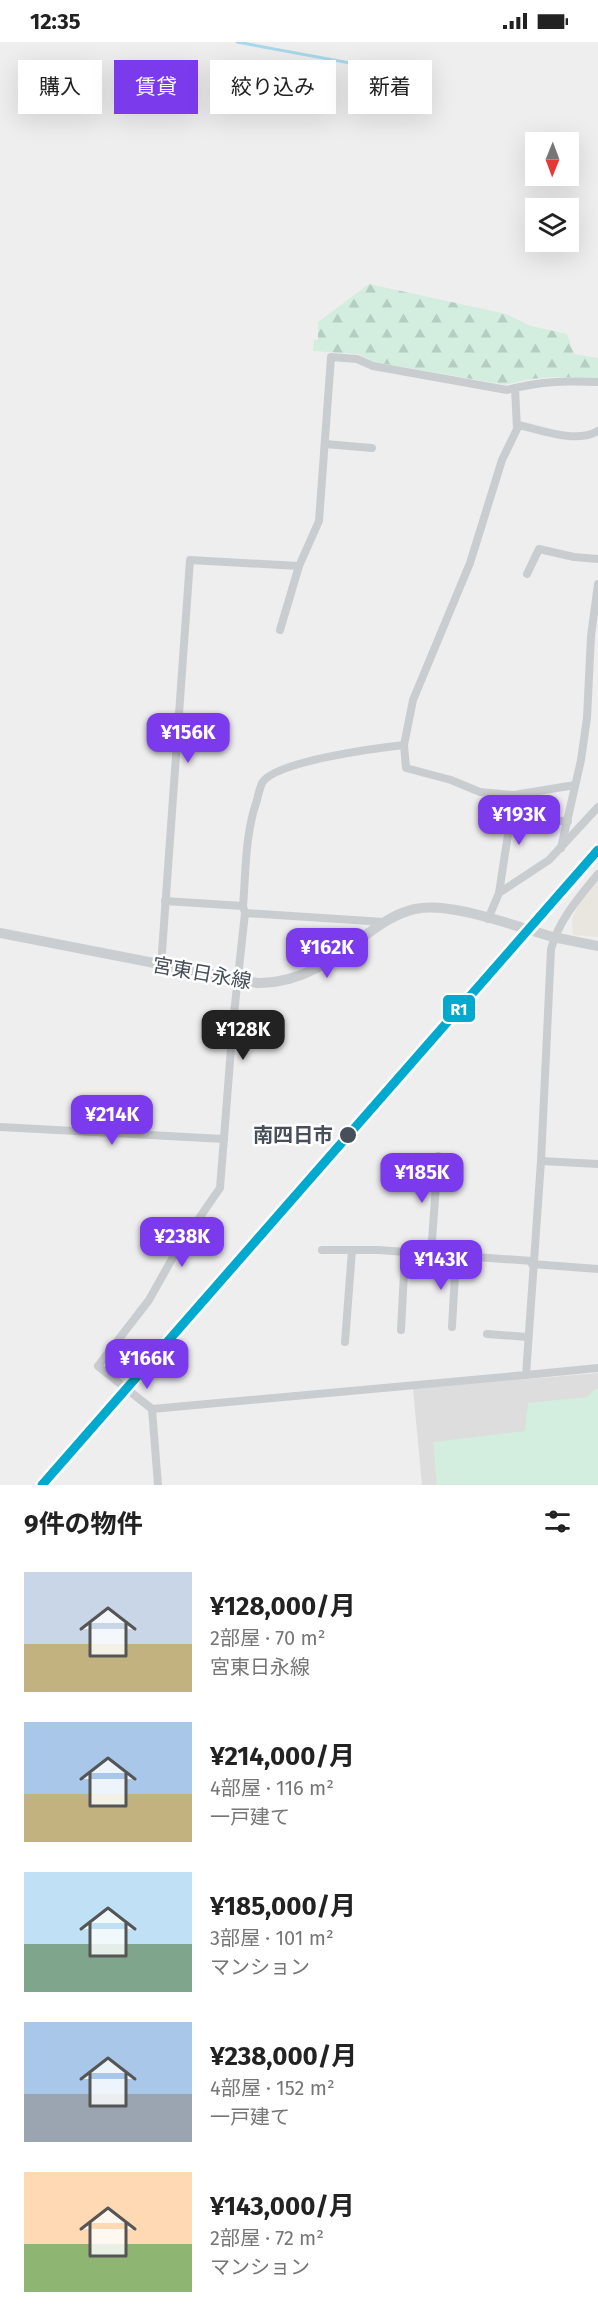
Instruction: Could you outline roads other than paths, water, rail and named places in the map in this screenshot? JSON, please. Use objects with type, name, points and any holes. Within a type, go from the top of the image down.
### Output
[{"type":"main road","name":"宮東日永線","points":[[0,933],[160,966],[268,983],[306,974],[330,961],[384,922],[408,911],[427,908],[457,911],[598,946]]},
{"type":"street","points":[[280,630],[299,566],[319,521],[331,357],[357,359],[374,366],[507,390],[523,384],[555,380],[598,382]]},
{"type":"street","points":[[515,388],[518,425],[502,460],[470,563],[413,700],[404,745],[406,768],[451,780],[480,792],[514,795],[575,785]]},
{"type":"street","points":[[518,425],[579,437],[598,431]]},
{"type":"street","points":[[325,444],[372,448]]},
{"type":"street","points":[[527,574],[539,549],[574,557],[598,559]]},
{"type":"street","points":[[160,966],[190,561],[299,566]]},
{"type":"street","points":[[561,848],[594,691],[591,636],[598,584]]},
{"type":"street","points":[[404,745],[309,762],[270,775],[262,783],[250,820],[220,1188],[177,1250],[149,1300],[98,1366],[152,1409],[598,1368]]},
{"type":"street","points":[[488,919],[499,893],[514,795]]},
{"type":"street","points":[[499,893],[537,869],[561,848],[598,807]]},
{"type":"street","points":[[510,820],[568,821]]},
{"type":"street","points":[[526,1375],[532,1263],[541,1161],[551,949],[555,937],[574,904],[598,874]]},
{"type":"street","points":[[165,902],[384,922]]},
{"type":"street","points":[[0,1127],[224,1139]]},
{"type":"street","points":[[431,1255],[438,1156]]},
{"type":"street","points":[[541,1161],[598,1164]]},
{"type":"street","points":[[322,1250],[405,1253],[598,1269]]},
{"type":"street","points":[[345,1342],[351,1250]]},
{"type":"street","points":[[401,1330],[405,1253]]},
{"type":"street","points":[[452,1327],[456,1257]]},
{"type":"street","points":[[487,1334],[528,1337]]},
{"type":"street","points":[[152,1409],[158,1485]]},
{"type":"waterway","points":[[237,42],[348,63]]},
{"type":"place","name":"南四日市","points":[[348,1135]]}]
